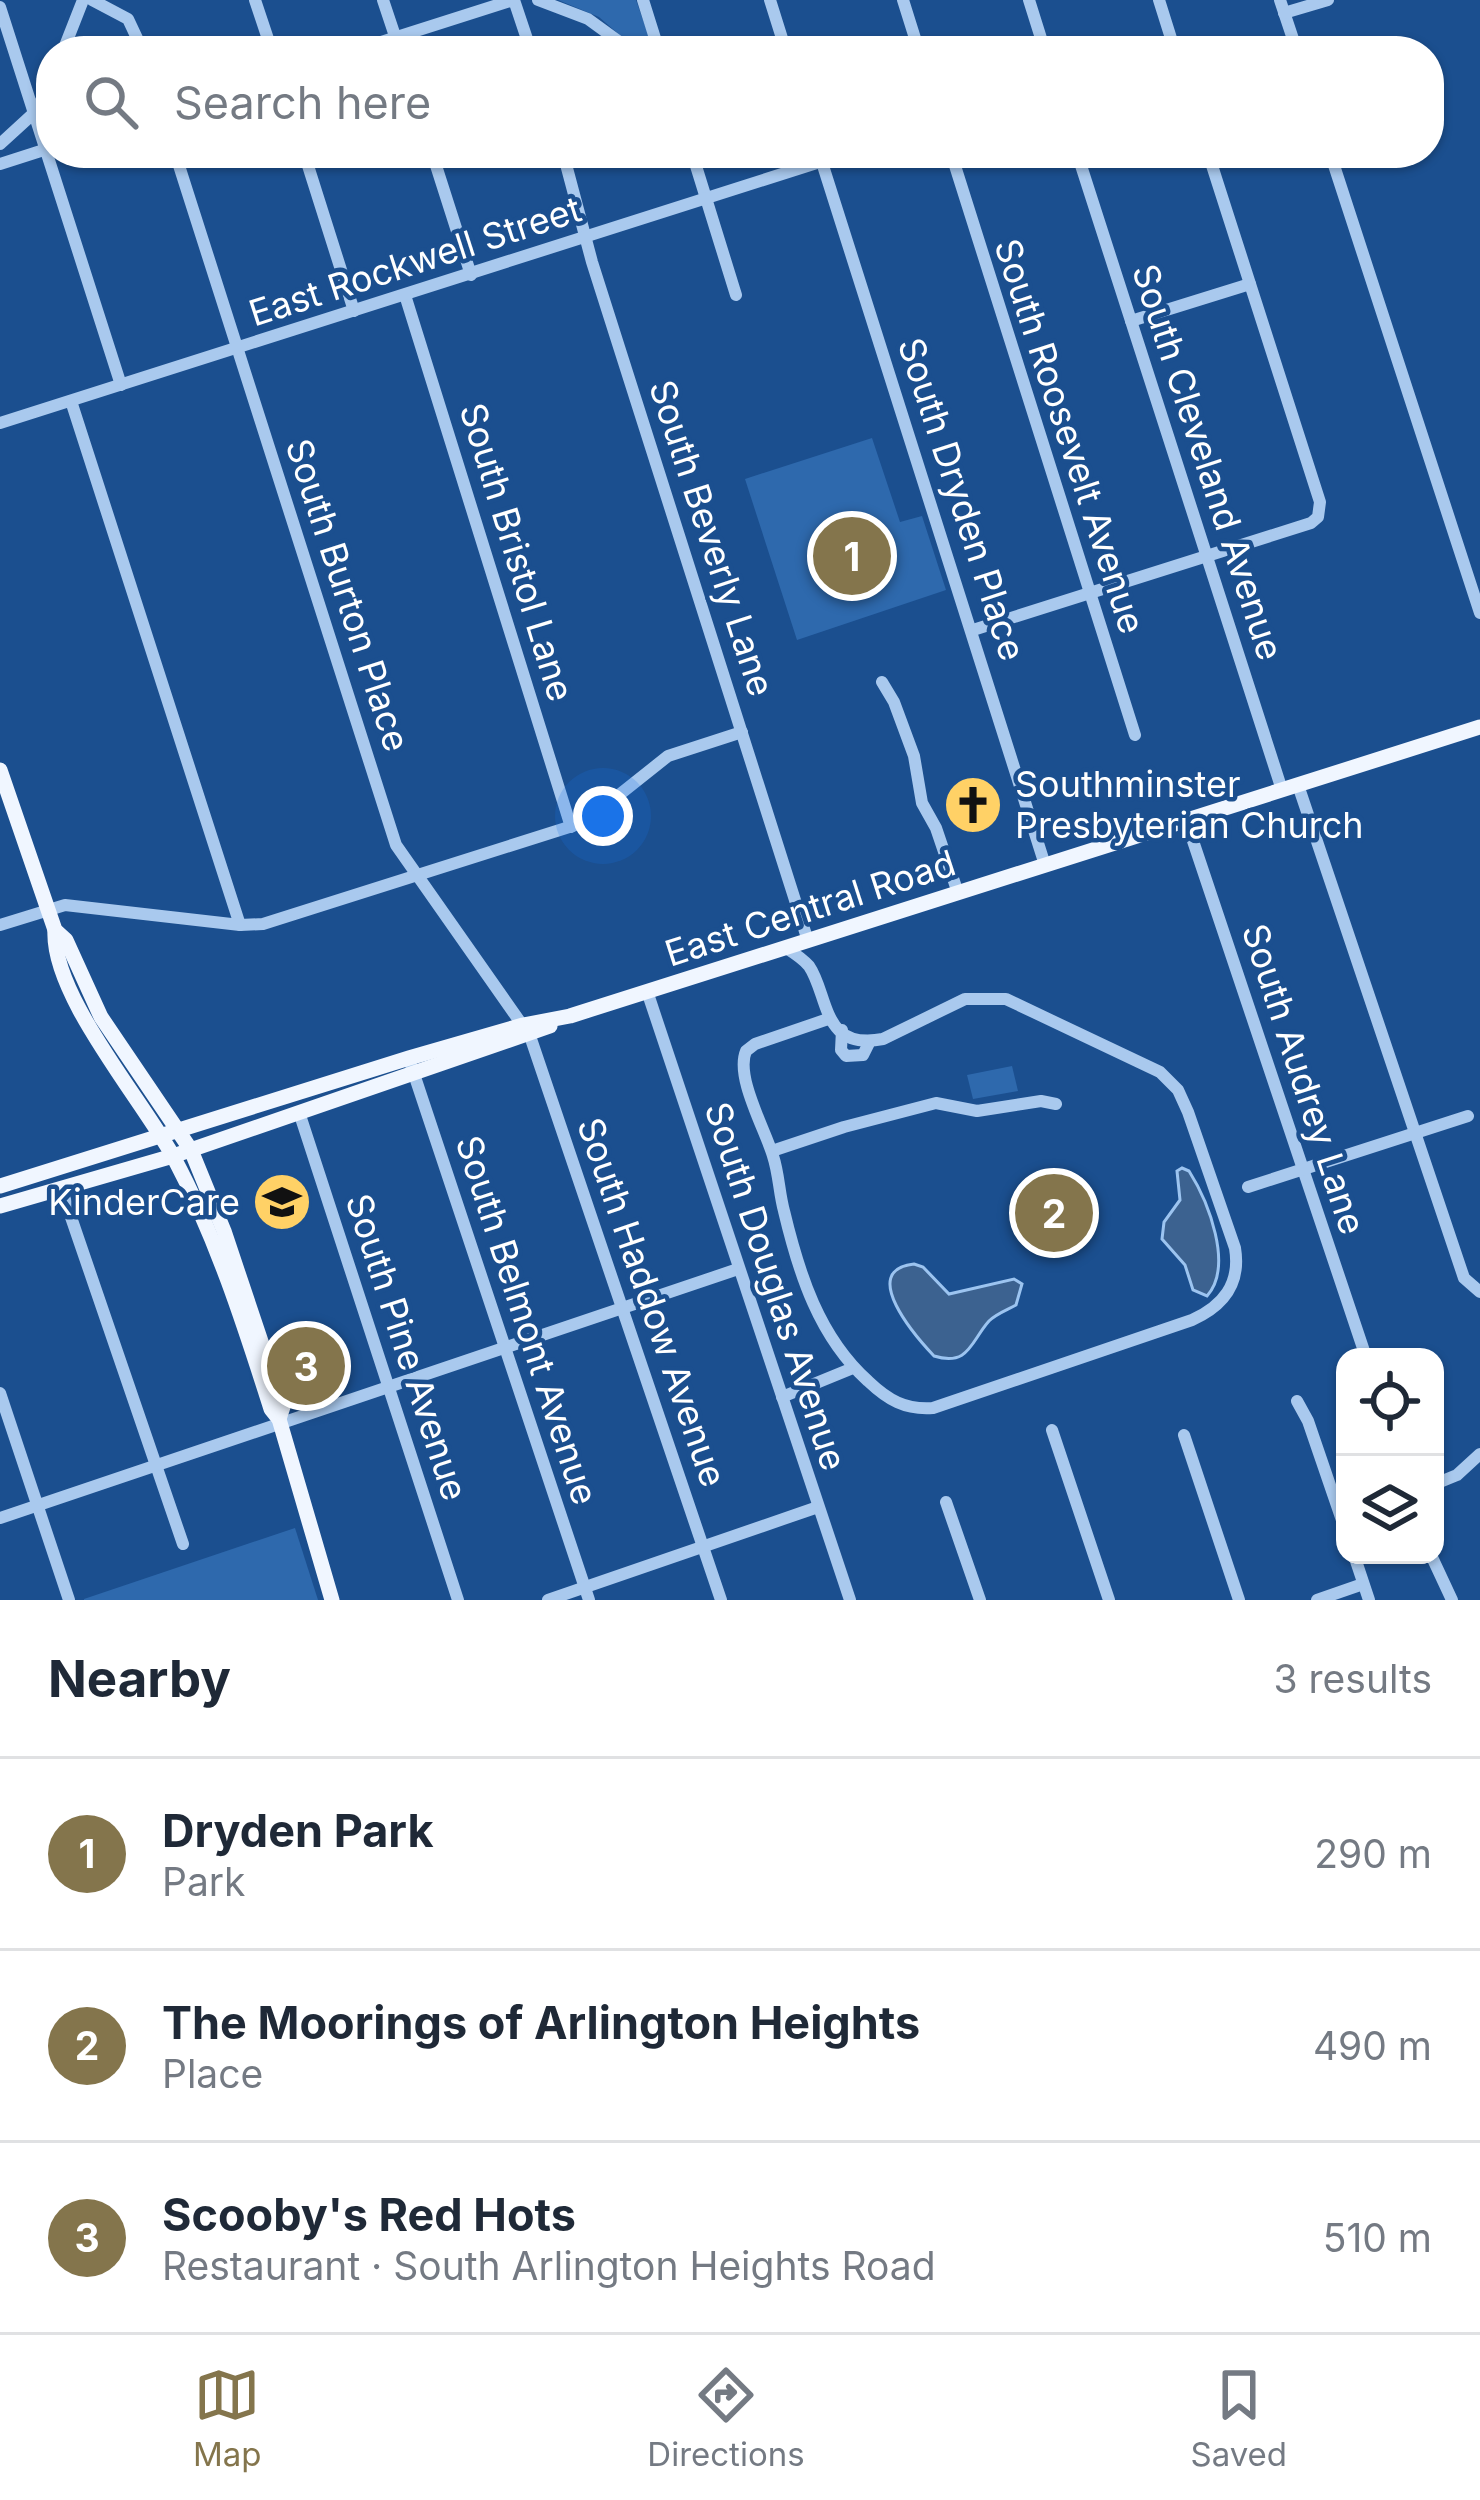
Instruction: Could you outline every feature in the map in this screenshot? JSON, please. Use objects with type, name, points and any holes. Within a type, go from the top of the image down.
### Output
[{"type":"main road","name":"East Central Road","points":[[0,1186],[178,1129],[412,1066],[1480,728]]},
{"type":"main road","points":[[0,770],[55,930],[54,946],[86,1021],[173,1156],[210,1234],[279,1422],[332,1600]]},
{"type":"main road","points":[[55,930],[66,940],[101,1017],[191,1150],[214,1203],[283,1407],[279,1422]]},
{"type":"main road","name":"East Central Road","points":[[0,1206],[191,1150],[412,1066]]},
{"type":"street","points":[[69,36],[83,0]]},
{"type":"street","points":[[92,0],[128,19],[136,36]]},
{"type":"street","points":[[255,0],[267,36]]},
{"type":"street","points":[[383,0],[395,36]]},
{"type":"street","points":[[419,36],[514,0],[525,36]]},
{"type":"street","points":[[538,0],[588,19],[611,36]]},
{"type":"street","points":[[643,0],[654,36]]},
{"type":"street","points":[[770,0],[781,36]]},
{"type":"street","points":[[903,0],[914,36]]},
{"type":"street","points":[[1029,0],[1040,36]]},
{"type":"street","points":[[1159,0],[1168,36]]},
{"type":"street","points":[[1292,36],[1282,7],[1328,0]]},
{"type":"street","points":[[0,7],[36,118]]},
{"type":"street","points":[[22,76],[36,78]]},
{"type":"street","points":[[0,144],[36,109]]},
{"type":"street","points":[[0,164],[36,153]]},
{"type":"street","points":[[54,168],[121,385]]},
{"type":"street","name":"South Burton Place","points":[[180,168],[396,845],[526,1030]]},
{"type":"street","points":[[309,168],[354,311]]},
{"type":"street","points":[[437,168],[471,275]]},
{"type":"street","name":"South Beverly Lane","points":[[566,168],[742,732],[813,939]]},
{"type":"street","points":[[697,168],[736,295]]},
{"type":"street","name":"East Rockwell Street","points":[[1,418],[71,401],[405,296],[707,200],[791,168]]},
{"type":"street","name":"South Dryden Place","points":[[824,168],[1045,865]]},
{"type":"street","name":"South Roosevelt Avenue","points":[[956,168],[1135,736]]},
{"type":"street","name":"South Cleveland Avenue","points":[[1082,168],[1206,557],[1464,1278],[1480,1292]]},
{"type":"street","points":[[973,630],[1318,517],[1320,502],[1213,168]]},
{"type":"street","points":[[1335,168],[1480,613]]},
{"type":"street","points":[[1131,321],[1250,284]]},
{"type":"street","name":"South Bristol Lane","points":[[405,296],[571,827]]},
{"type":"street","points":[[71,401],[240,926]]},
{"type":"street","points":[[883,682],[914,756],[922,803],[936,828],[958,893]]},
{"type":"street","points":[[0,926],[65,905],[240,926],[262,924],[571,827],[595,815],[668,756],[742,732]]},
{"type":"street","name":"South Audrey Lane","points":[[1186,820],[1363,1348]]},
{"type":"street","points":[[813,939],[811,968],[828,1019],[870,1041]]},
{"type":"street","points":[[786,948],[811,968]]},
{"type":"street","name":"South Douglas Avenue","points":[[647,991],[850,1600]]},
{"type":"street","points":[[828,1019],[765,1040],[746,1052],[743,1070],[772,1151],[788,1225],[822,1328],[853,1368],[898,1404],[913,1410],[933,1408],[1192,1320],[1218,1306],[1232,1286],[1238,1265],[1235,1248],[1178,1090],[1152,1067],[1018,1003],[980,997],[954,1003],[870,1041],[863,1055],[846,1056],[841,1050],[842,1030]]},
{"type":"street","name":"South Haddow Avenue","points":[[526,1030],[721,1600]]},
{"type":"street","name":"South Belmont Avenue","points":[[412,1066],[587,1594]]},
{"type":"street","points":[[772,1151],[844,1126],[936,1103],[977,1111],[1056,1104]]},
{"type":"street","name":"South Pine Avenue","points":[[299,1112],[458,1600]]},
{"type":"street","points":[[1248,1187],[1468,1116]]},
{"type":"street","points":[[61,1188],[183,1544]]},
{"type":"street","points":[[0,1518],[738,1269]]},
{"type":"street","points":[[782,1397],[853,1368]]},
{"type":"street","points":[[0,1393],[69,1600]]},
{"type":"street","points":[[1297,1401],[1336,1500]]},
{"type":"street","points":[[1052,1430],[1109,1600]]},
{"type":"street","points":[[1184,1435],[1239,1600]]},
{"type":"street","points":[[1444,1480],[1480,1454]]},
{"type":"street","points":[[946,1502],[980,1600]]},
{"type":"street","points":[[548,1600],[587,1594],[703,1546],[818,1507]]},
{"type":"street","points":[[1357,1564],[1369,1600]]},
{"type":"street","points":[[1434,1564],[1453,1600]]},
{"type":"street","points":[[1316,1600],[1363,1584]]},
{"type":"shaded area","points":[[558,0],[636,0],[649,36],[621,36],[599,17]]},
{"type":"shaded area","points":[[872,438],[900,522],[922,516],[946,590],[797,640],[745,479]]},
{"type":"shaded area","points":[[1012,1066],[1018,1091],[973,1099],[967,1075]]},
{"type":"shaded area","points":[[1182,1168],[1196,1184],[1215,1234],[1218,1268],[1207,1296],[1193,1290],[1185,1265],[1162,1239],[1164,1222],[1180,1200],[1177,1171]]},
{"type":"shaded area","points":[[914,1264],[949,1294],[1014,1279],[1022,1284],[1016,1305],[989,1321],[962,1355],[934,1356],[905,1321],[891,1291],[891,1278],[898,1269]]},
{"type":"shaded area","points":[[295,1528],[318,1600],[84,1600],[84,1599]]},
{"type":"place","name":"Dryden Park","points":[[852,556]]},
{"type":"place","name":"Southminster Presbyterian Church","points":[[973,805]]},
{"type":"place","name":"KinderCare","points":[[282,1202]]},
{"type":"place","name":"The Moorings of Arlington Heights","points":[[1054,1213]]},
{"type":"place","name":"Scooby's Red Hots","points":[[306,1366]]}]
